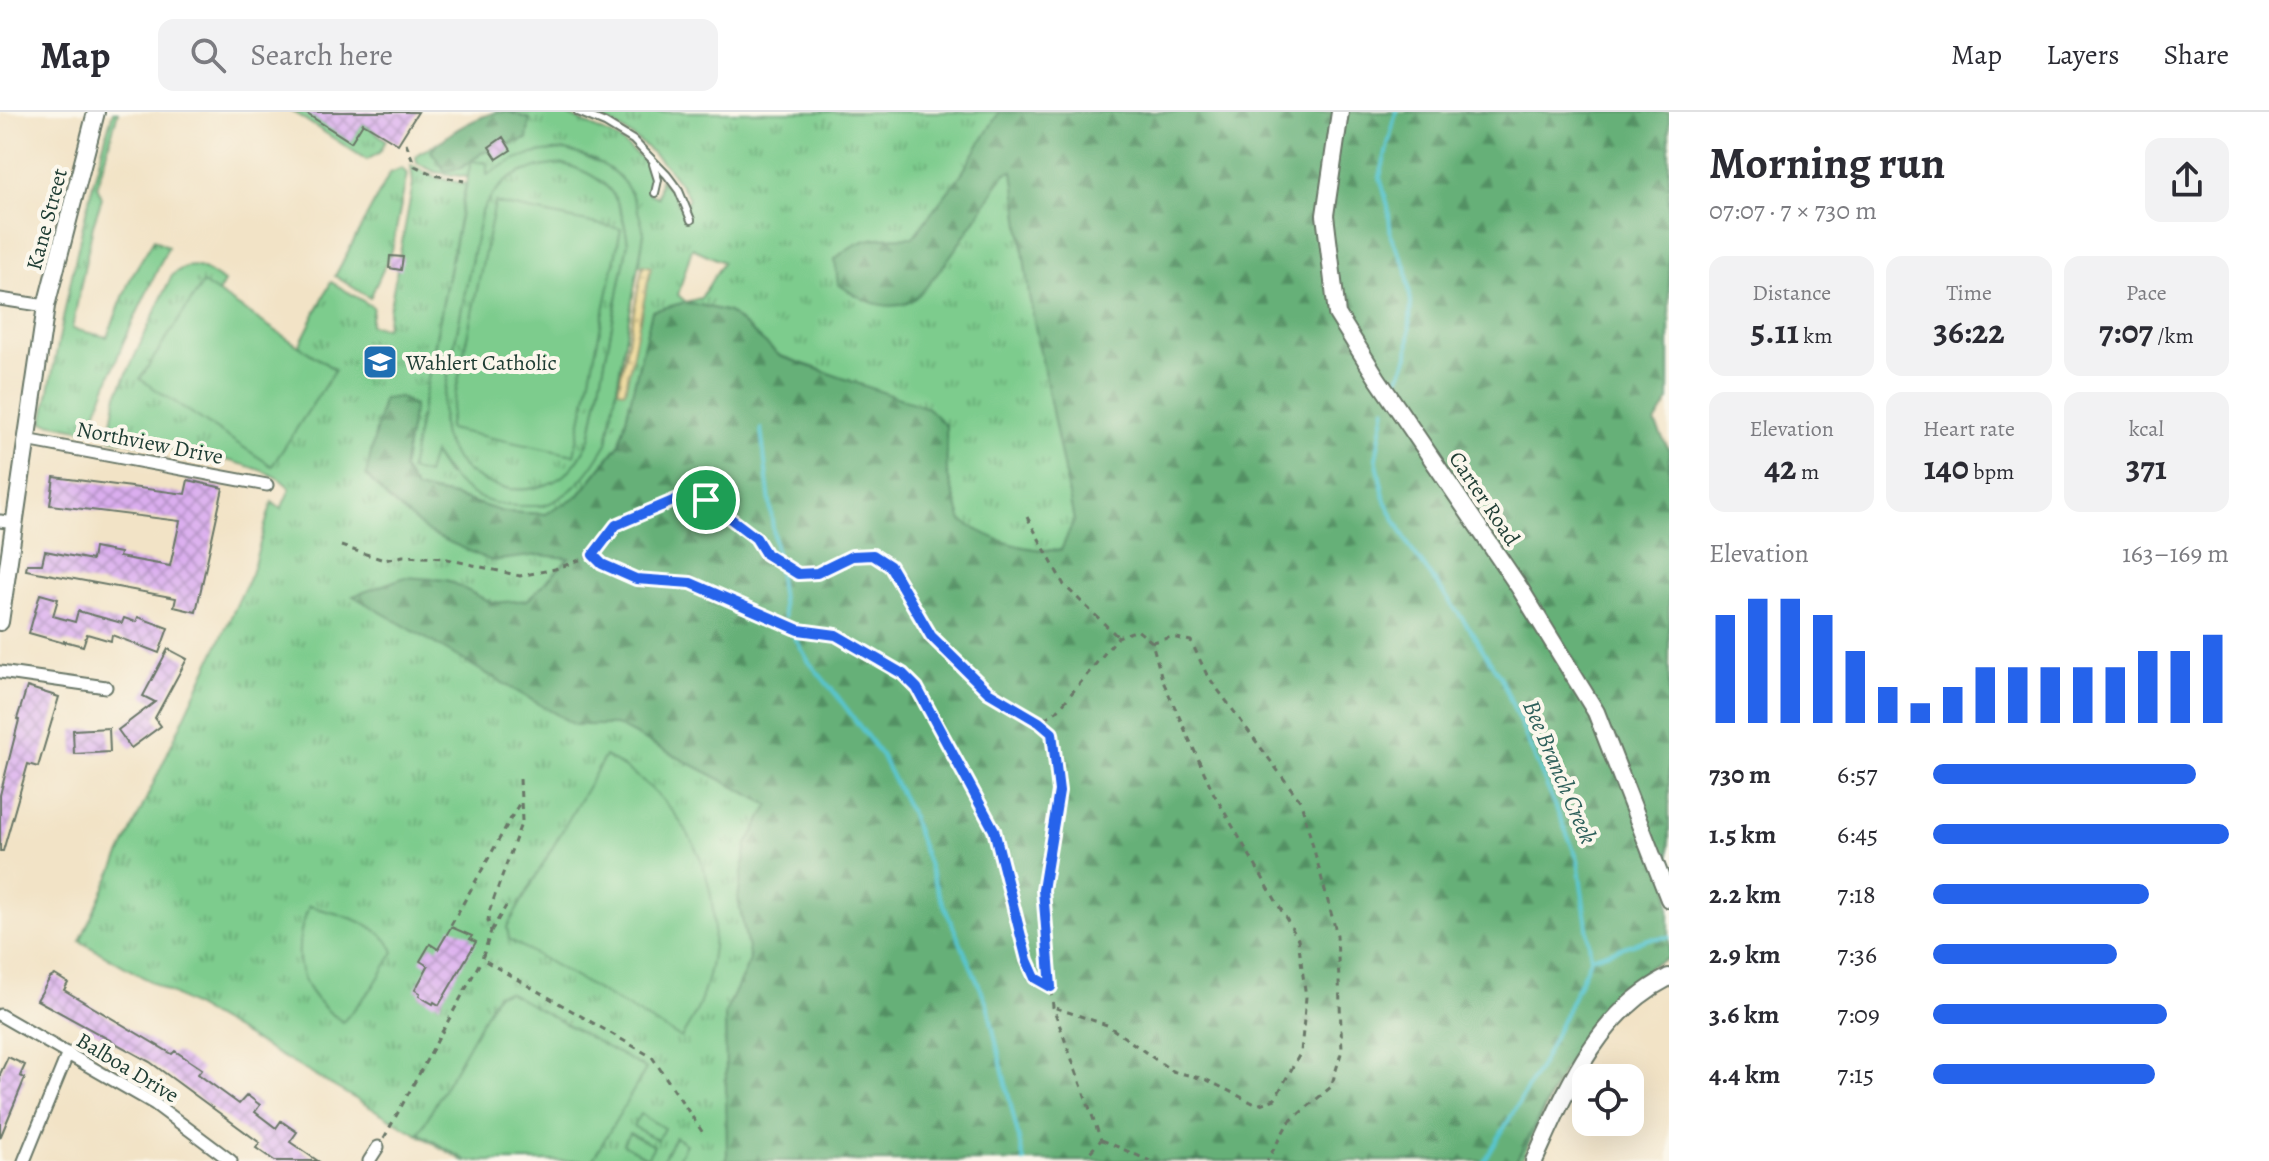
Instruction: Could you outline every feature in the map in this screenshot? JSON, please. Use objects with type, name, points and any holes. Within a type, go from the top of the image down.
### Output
[{"type":"street","name":"Kane Street","points":[[0,622],[7,522],[26,440],[46,306],[96,112]]},
{"type":"street","name":"Carter Road","points":[[1340,112],[1325,215],[1337,314],[1519,587],[1596,712],[1669,899]]},
{"type":"street","points":[[0,299],[46,306]]},
{"type":"street","name":"Northview Drive","points":[[26,440],[267,485]]},
{"type":"street","points":[[0,672],[106,687]]},
{"type":"street","points":[[1534,1161],[1571,1079],[1587,1053],[1620,1013],[1669,977]]},
{"type":"street","name":"Balboa Drive","points":[[0,1015],[155,1104],[231,1161]]},
{"type":"street","points":[[24,1161],[68,1053]]},
{"type":"street","points":[[369,1161],[378,1147]]},
{"type":"lane","points":[[578,112],[605,123],[633,140],[679,191],[691,220]]},
{"type":"lane","points":[[651,160],[658,180],[655,193]]},
{"type":"path","points":[[406,143],[415,166],[434,175],[464,181]]},
{"type":"path","points":[[341,546],[384,560],[403,556],[443,558],[520,576],[555,569],[593,555],[616,525],[687,495],[706,500],[756,538],[766,554],[798,574],[817,573],[852,556],[873,555],[890,566],[931,636],[988,692],[1052,733],[1059,791],[1043,890],[1053,1007],[1101,1140],[1150,1161]]},
{"type":"path","points":[[1027,517],[1064,585],[1118,637]]},
{"type":"path","points":[[593,555],[602,564],[636,579],[691,583],[799,630],[836,635],[903,674],[917,688],[994,830],[1027,960],[1035,978],[1051,987]]},
{"type":"path","points":[[1039,722],[1057,711],[1118,637],[1137,630],[1152,642],[1162,679],[1214,794],[1298,939],[1306,997],[1301,1052],[1275,1099],[1257,1105],[1207,1080],[1172,1071],[1107,1025],[1053,1007]]},
{"type":"path","points":[[1152,642],[1172,637],[1191,641],[1207,675],[1301,802],[1337,935],[1342,1050],[1331,1087],[1288,1123],[1267,1161]]},
{"type":"path","points":[[491,931],[489,912],[522,821],[520,779]]},
{"type":"path","points":[[451,925],[521,801]]},
{"type":"path","points":[[378,1147],[422,1072],[482,959],[491,931],[506,906]]},
{"type":"path","points":[[482,959],[652,1057],[703,1133]]},
{"type":"path","points":[[1089,1161],[1090,1152],[1101,1140]]},
{"type":"green space","points":[[113,112],[118,112],[97,186],[102,198],[93,225],[72,329],[107,337],[131,277],[154,239],[168,247],[123,343],[89,431],[43,422],[83,227]]},
{"type":"green space","points":[[293,112],[304,112],[351,141],[363,123],[386,140],[380,152],[367,160]]},
{"type":"green space","points":[[496,112],[509,112],[530,119],[527,139],[482,153],[461,168],[445,171],[431,151],[461,127]]},
{"type":"green space","points":[[499,112],[561,112],[617,138],[648,164],[652,180],[650,194],[658,197],[660,179],[671,190],[681,209],[689,198],[670,170],[631,136],[585,112],[1114,112],[1587,1018],[1521,1161],[464,1161],[80,941],[251,574],[272,502],[281,509],[290,489],[279,479],[235,462],[109,438],[117,395],[172,275],[193,266],[205,270],[224,282],[218,293],[202,283],[334,369],[299,346],[331,282],[373,307],[370,325],[386,328],[413,184],[411,165],[434,177],[466,184],[410,470],[432,452],[447,475],[545,506],[607,443],[616,389],[650,267],[639,265],[644,233],[620,177],[594,159],[566,150],[486,176],[471,161],[468,177],[435,172],[417,163],[419,153]],"holes":[[[692,248],[723,262],[701,298],[686,302],[678,295]],[[686,302],[729,312],[780,356],[822,370],[811,388],[544,555],[402,503],[400,397],[414,406],[403,469],[416,489],[454,496],[503,512],[546,514],[579,495],[620,443],[652,311]]]},
{"type":"green space","points":[[999,112],[1669,112],[1669,400],[1655,423],[1669,450],[1669,958],[1650,966],[1584,1032],[1516,1161],[727,1161],[725,1013],[750,960],[738,898],[747,844],[769,805],[616,725],[575,725],[353,596],[405,577],[447,580],[492,603],[528,600],[569,558],[539,555],[491,561],[429,533],[387,498],[366,475],[383,399],[400,397],[414,406],[403,469],[416,489],[454,496],[503,512],[546,514],[579,495],[620,444],[652,311],[686,302],[729,312],[780,356],[928,408],[946,426],[947,473],[962,521],[1009,543],[1035,549],[1061,550],[1074,521],[1029,296],[1013,171],[1005,173],[930,283],[907,303],[880,305],[862,299],[838,284],[835,259],[854,245],[871,239],[913,237],[962,173]]},
{"type":"green space","points":[[566,150],[598,162],[620,178],[634,200],[644,233],[607,443],[582,479],[558,499],[542,506],[494,503],[481,499],[460,485],[433,453],[427,474],[410,470],[471,161],[487,163],[487,175],[524,156]],"holes":[[[564,164],[580,169],[611,191],[622,213],[628,243],[590,439],[570,470],[544,486],[509,489],[492,485],[476,477],[452,453],[442,425],[442,405],[481,213],[497,190],[515,175]]]},
{"type":"green space","points":[[564,164],[580,169],[611,191],[622,213],[628,243],[590,439],[574,465],[560,478],[544,486],[509,489],[476,477],[452,453],[444,436],[442,405],[481,213],[497,190],[515,175]]},
{"type":"green space","points":[[402,168],[407,174],[392,250],[370,298],[335,276],[390,173]]},
{"type":"green space","points":[[495,203],[621,229],[574,455],[448,429]]},
{"type":"green space","points":[[203,283],[335,370],[272,466],[140,379]]},
{"type":"green space","points":[[605,756],[637,777],[664,801],[685,829],[701,859],[710,892],[714,927],[711,963],[699,1005],[681,1038],[509,939],[507,927]]},
{"type":"green space","points":[[309,906],[370,926],[380,933],[394,952],[373,987],[343,1022],[315,998],[301,971],[299,941]]},
{"type":"green space","points":[[508,992],[646,1069],[592,1161],[468,1161],[419,1133],[497,994]]},
{"type":"green space","points":[[640,1114],[664,1128],[658,1140],[633,1126]]},
{"type":"green space","points":[[629,1133],[654,1146],[647,1158],[623,1144]]},
{"type":"green space","points":[[675,1137],[686,1144],[677,1161],[662,1161]]},
{"type":"sand","points":[[643,265],[651,267],[625,391],[618,390]]},
{"type":"building","points":[[304,112],[418,112],[398,144],[363,123],[351,142]]},
{"type":"building","points":[[503,137],[511,150],[497,159],[489,147]]},
{"type":"building","points":[[390,256],[403,257],[401,270],[389,268]]},
{"type":"building","points":[[54,477],[185,494],[188,480],[223,488],[196,612],[174,607],[176,598],[26,570],[27,564],[42,564],[45,551],[92,560],[94,548],[120,553],[119,557],[170,566],[180,521],[50,505]]},
{"type":"building","points":[[40,594],[58,599],[53,616],[75,622],[78,611],[122,623],[124,618],[136,622],[138,617],[168,628],[159,653],[112,635],[111,641],[87,634],[83,646],[29,633]]},
{"type":"building","points":[[168,649],[187,659],[155,718],[161,726],[131,748],[118,730],[155,702],[143,696]]},
{"type":"building","points":[[27,687],[59,697],[38,767],[28,764],[3,851],[0,851],[0,795]]},
{"type":"building","points":[[109,728],[110,752],[74,754],[73,730]]},
{"type":"building","points":[[451,927],[472,936],[470,939],[476,942],[439,1005],[433,1004],[415,990],[428,966],[420,961],[430,944],[438,949]]},
{"type":"building","points":[[55,975],[68,983],[64,990],[202,1069],[198,1074],[239,1104],[247,1095],[260,1105],[255,1112],[276,1128],[281,1121],[297,1132],[290,1142],[318,1161],[275,1161],[256,1148],[260,1143],[150,1062],[37,1000]]},
{"type":"building","points":[[8,1057],[25,1065],[20,1076],[25,1078],[0,1138],[0,1074]]},
{"type":"waterway","name":"Bee Branch Creek","points":[[1396,112],[1380,177],[1388,206],[1391,237],[1406,267],[1411,303],[1408,356],[1396,384]]},
{"type":"waterway","name":"Bee Branch Creek","points":[[1385,408],[1376,458],[1385,501],[1411,549],[1467,625],[1501,678],[1578,860],[1591,958],[1542,1063],[1485,1161]]},
{"type":"waterway","points":[[761,429],[776,553]]},
{"type":"waterway","points":[[778,569],[784,617]]},
{"type":"waterway","points":[[793,634],[809,662],[881,755],[910,812],[938,892],[987,1003],[1024,1161]]},
{"type":"waterway","points":[[1591,958],[1648,939],[1669,937]]},
{"type":"place","name":"Wahlert Catholic","points":[[380,362]]},
{"type":"route","points":[[687,495],[706,500],[756,538],[766,554],[798,574],[817,573],[852,556],[873,555],[890,566],[931,636],[988,692],[1052,733],[1059,791],[1043,890],[1051,987],[1035,978],[1027,960],[994,830],[917,688],[903,674],[836,635],[799,630],[691,583],[636,579],[602,564],[593,555],[616,525],[687,495]]}]
